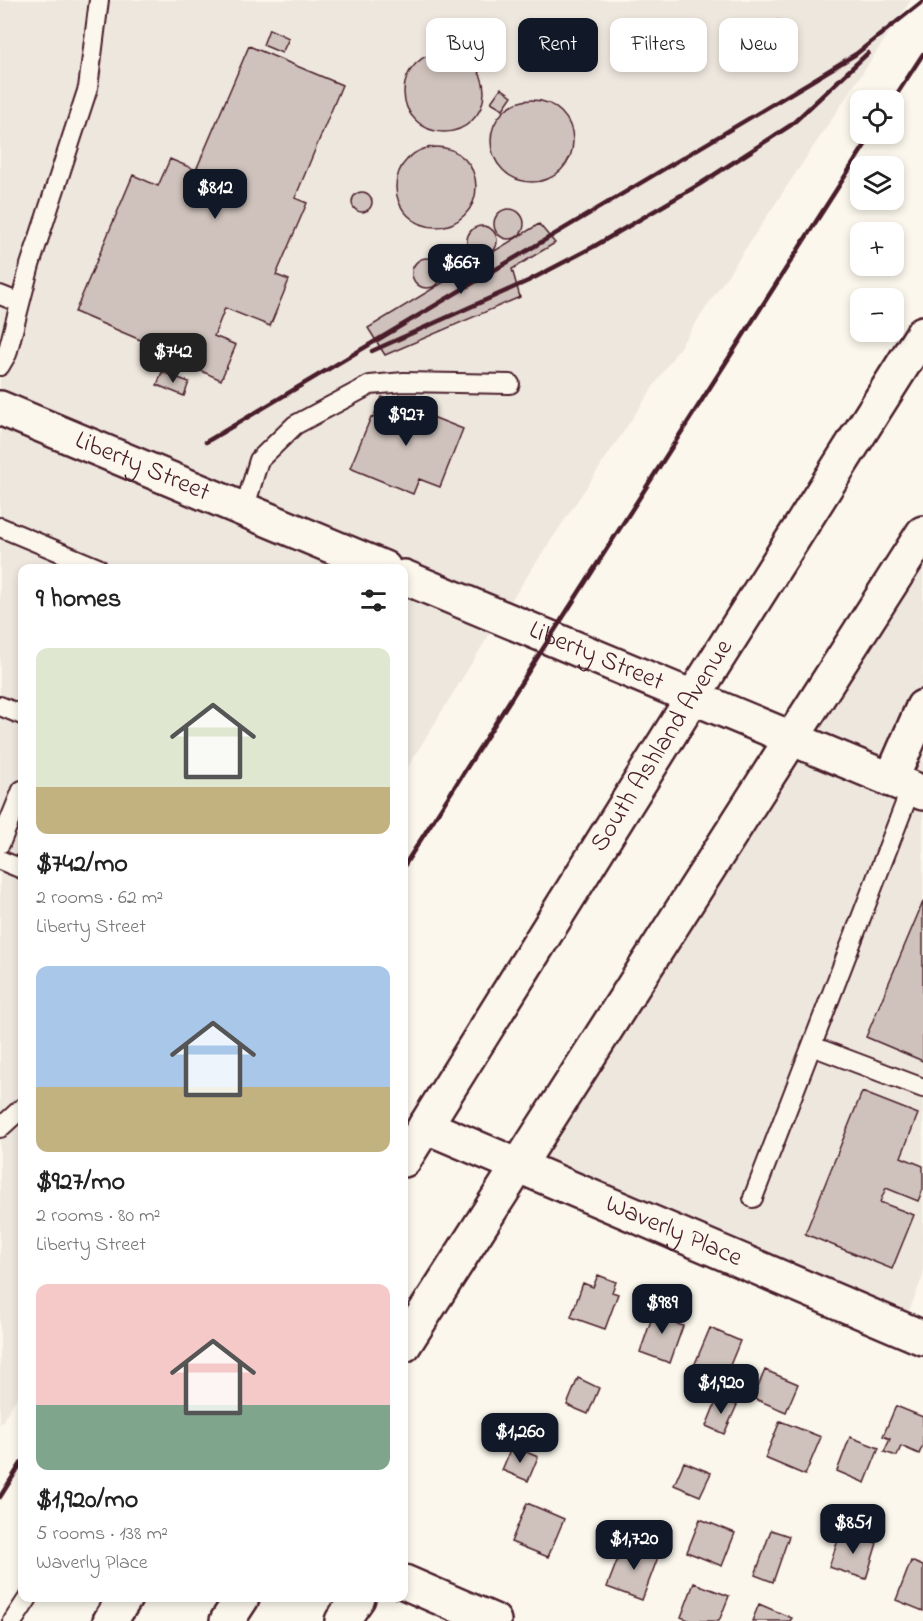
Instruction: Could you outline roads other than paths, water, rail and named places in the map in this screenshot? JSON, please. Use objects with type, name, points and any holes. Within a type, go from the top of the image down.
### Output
[{"type":"main road","name":"South Ashland Avenue","points":[[408,1154],[923,333]]},
{"type":"main road","name":"Liberty Street","points":[[0,408],[244,510],[335,559],[362,564]]},
{"type":"main road","points":[[408,1339],[923,533]]},
{"type":"main road","name":"Liberty Street","points":[[408,579],[909,787]]},
{"type":"main road","points":[[909,787],[923,707]]},
{"type":"main road","name":"Waverly Place","points":[[425,1126],[923,1338]]},
{"type":"main road","points":[[408,1584],[494,1621]]},
{"type":"main road","points":[[110,1621],[122,1602]]},
{"type":"main road","points":[[227,1621],[239,1602]]},
{"type":"main road","points":[[342,1621],[355,1602]]},
{"type":"lane","points":[[0,366],[6,354],[30,265],[88,88],[99,0]]},
{"type":"lane","points":[[0,295],[20,303]]},
{"type":"lane","points":[[244,510],[259,460],[266,453],[295,425],[370,385],[404,382],[510,384]]},
{"type":"lane","points":[[0,527],[88,564]]},
{"type":"lane","points":[[0,706],[18,713]]},
{"type":"lane","points":[[753,1198],[909,787]]},
{"type":"lane","points":[[0,844],[18,800]]},
{"type":"lane","points":[[0,860],[18,867]]},
{"type":"lane","points":[[812,1046],[923,1088]]},
{"type":"lane","points":[[0,1128],[18,1112]]},
{"type":"lane","points":[[13,1621],[25,1602]]},
{"type":"railway","points":[[206,442],[856,54],[923,1]]},
{"type":"railway","points":[[372,351],[528,281],[593,247],[700,184],[791,125],[868,53]]},
{"type":"railway","points":[[900,90],[923,54]]},
{"type":"railway","points":[[408,860],[866,144]]},
{"type":"railway","points":[[0,1497],[18,1468]]}]
